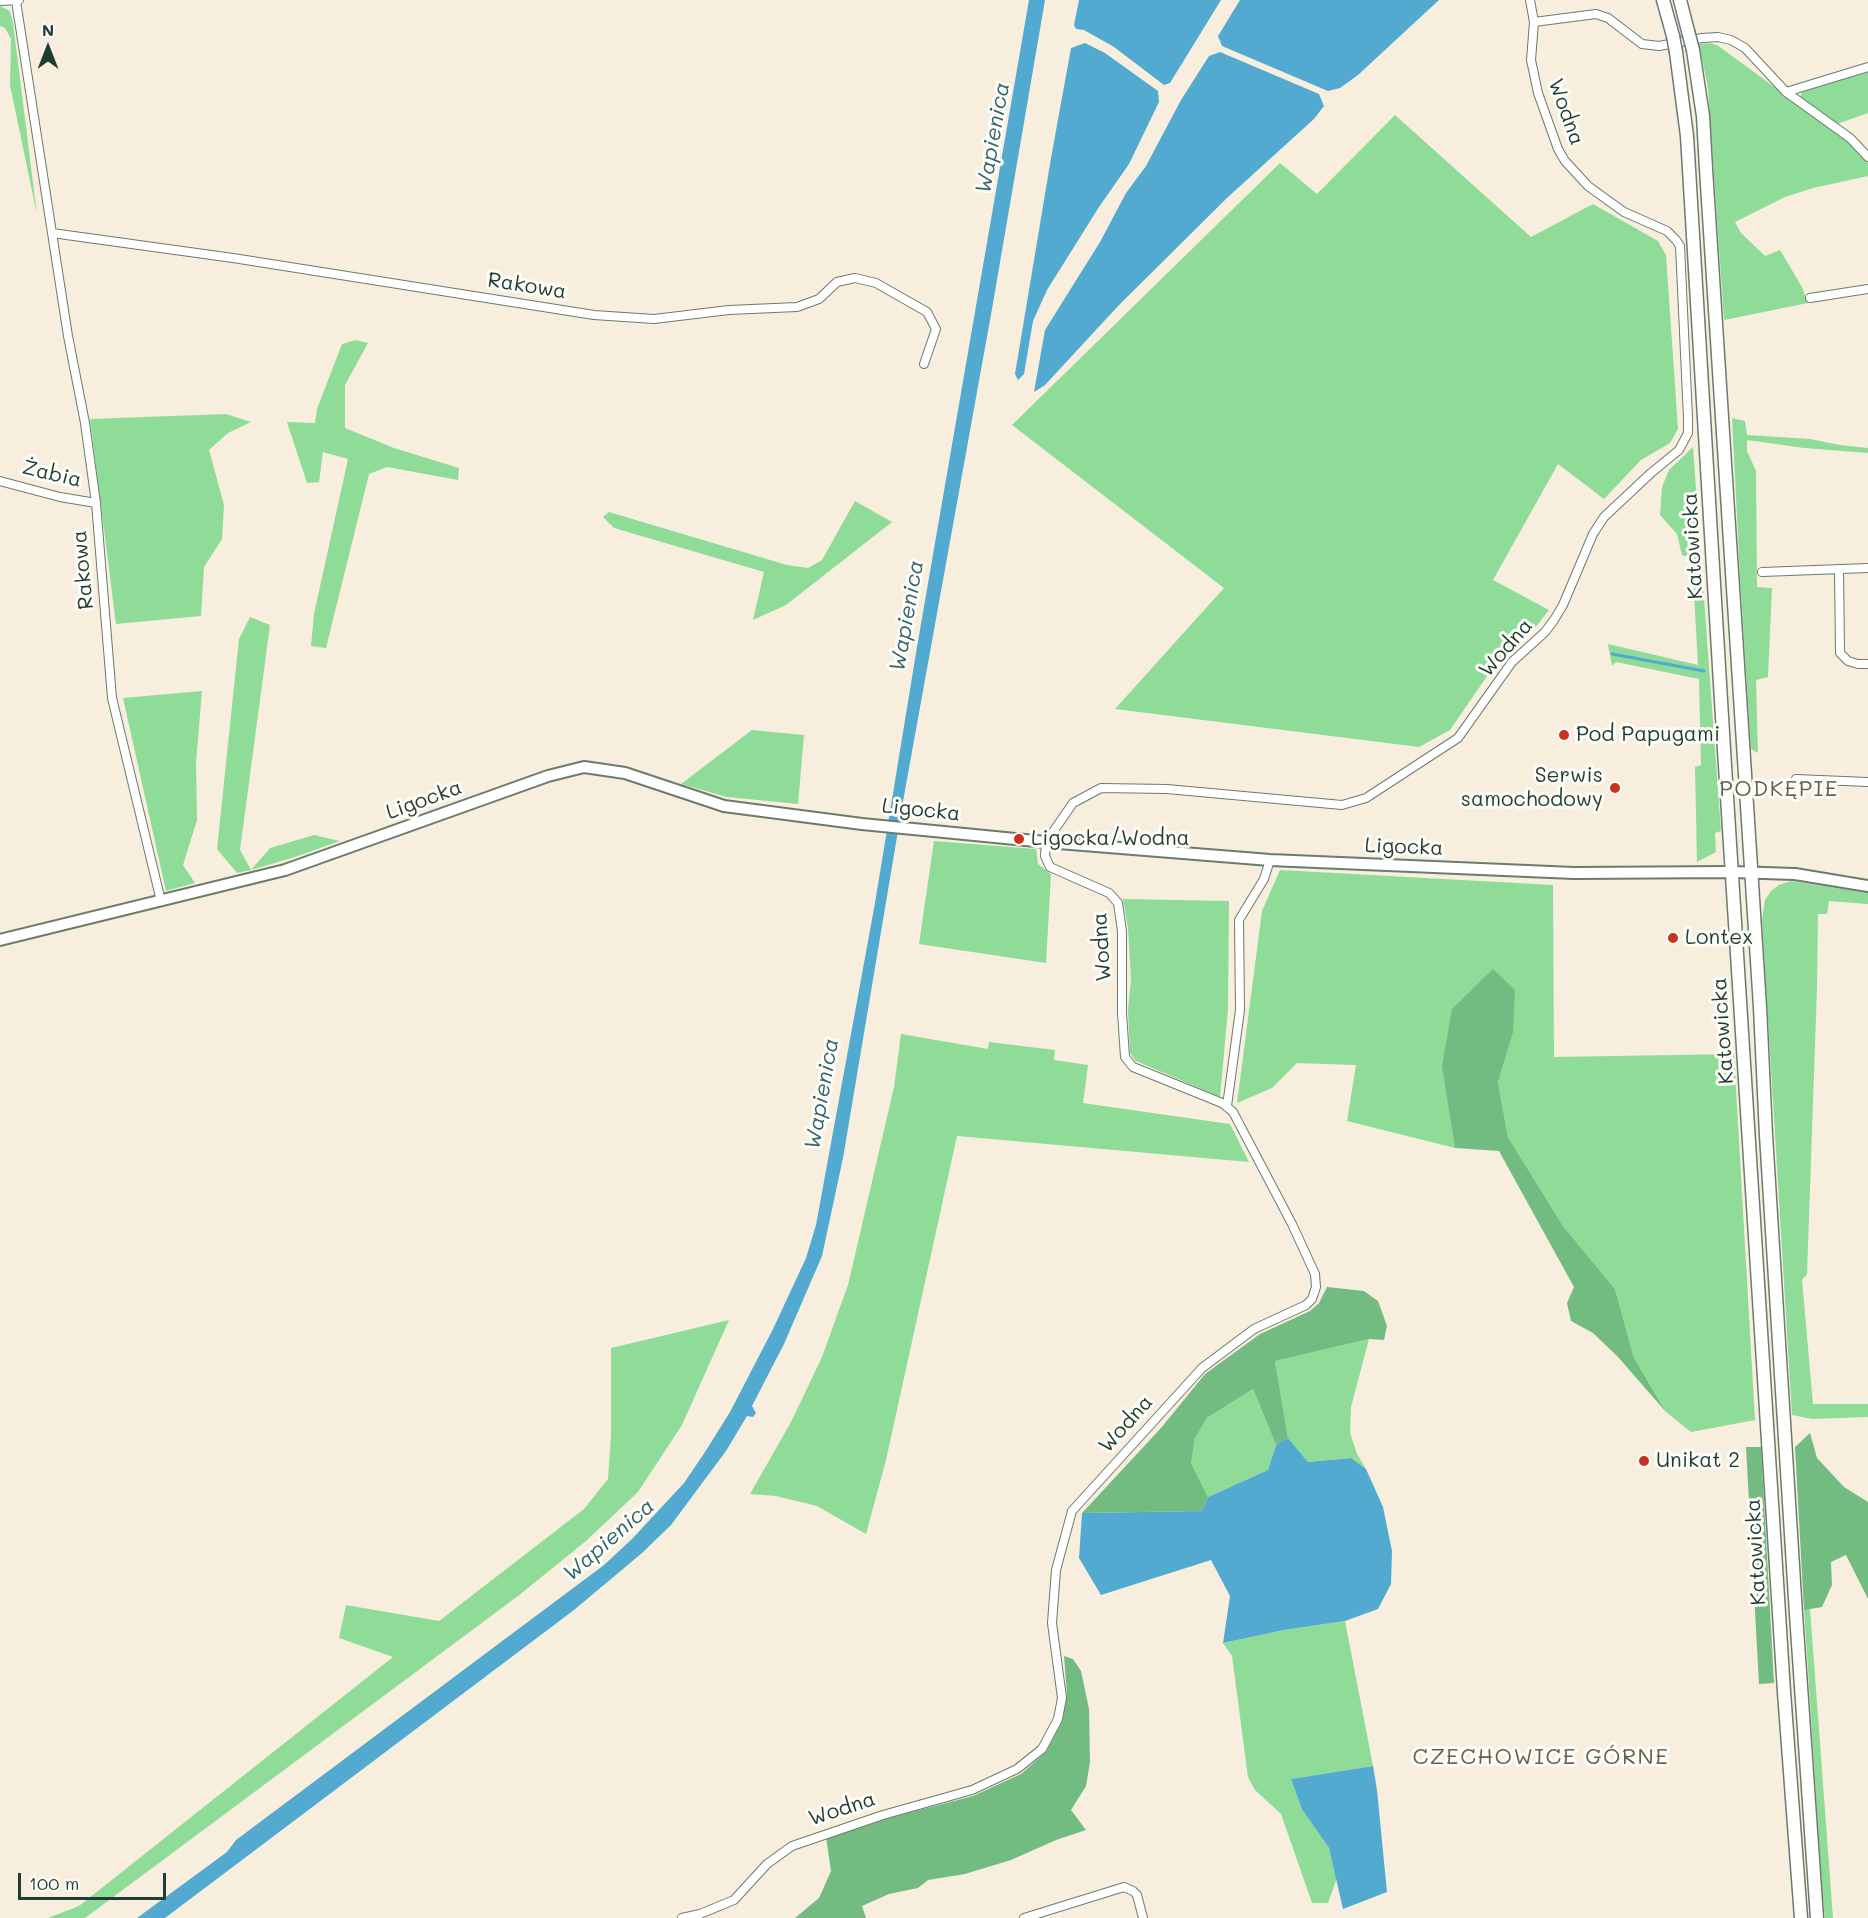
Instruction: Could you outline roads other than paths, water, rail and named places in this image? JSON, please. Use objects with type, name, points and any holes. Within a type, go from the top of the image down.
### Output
[{"type":"main road","name":"Katowicka","points":[[1663,0],[1676,52],[1688,147],[1785,1704],[1801,1918]]},
{"type":"main road","name":"Katowicka","points":[[1680,0],[1693,50],[1703,127],[1817,1918]]},
{"type":"street","name":"Wodna","points":[[682,1918],[700,1914],[734,1900],[767,1864],[792,1846],[883,1815],[972,1790],[1017,1769],[1042,1749],[1058,1719],[1062,1698],[1052,1623],[1056,1570],[1072,1511],[1202,1368],[1254,1329],[1306,1305],[1312,1299],[1315,1274],[1287,1214],[1233,1112],[1227,1106],[1133,1067],[1125,1057],[1122,1013],[1122,931],[1118,903],[1109,893],[1050,867],[1045,856],[1046,842],[1073,803],[1101,788],[1167,789],[1342,805],[1366,798],[1458,738],[1512,662],[1545,632],[1554,620],[1563,605],[1593,534],[1604,517],[1679,450],[1688,433],[1680,246],[1667,231],[1624,212],[1588,186],[1565,161],[1538,93],[1531,60],[1534,22],[1530,0]]},
{"type":"street","points":[[0,1],[18,1]]},
{"type":"street","name":"Rakowa","points":[[18,1],[52,234],[85,423],[96,503],[112,698],[160,901]]},
{"type":"street","points":[[1534,22],[1596,14],[1608,18],[1642,44],[1659,46],[1718,37],[1731,40],[1745,48],[1786,92],[1850,138],[1868,157]]},
{"type":"street","points":[[1786,92],[1868,67]]},
{"type":"street","name":"Rakowa","points":[[52,234],[233,258],[594,315],[654,319],[729,310],[797,307],[819,299],[837,282],[855,278],[876,283],[927,312],[936,329],[924,364]]},
{"type":"street","points":[[1809,298],[1868,289]]},
{"type":"street","name":"Żabia","points":[[0,480],[60,497],[96,503]]},
{"type":"street","points":[[1762,572],[1868,568]]},
{"type":"street","points":[[1839,569],[1840,653],[1848,661],[1868,664]]},
{"type":"street","name":"Ligocka","points":[[0,940],[285,870],[548,776],[584,767],[625,773],[724,806],[1046,842],[1270,860],[1574,873],[1750,872],[1802,875],[1868,886]]},
{"type":"street","points":[[1796,779],[1868,782]]},
{"type":"street","points":[[1227,1106],[1240,1010],[1239,921],[1264,879],[1270,860]]},
{"type":"street","points":[[1024,1918],[1124,1887],[1137,1895],[1143,1918]]},
{"type":"water","points":[[1029,0],[1045,0],[902,807],[843,1158],[822,1256],[784,1344],[752,1406],[756,1413],[753,1417],[747,1416],[726,1451],[671,1525],[642,1553],[574,1610],[165,1918],[137,1918],[227,1852],[236,1840],[604,1565],[632,1539],[684,1483],[730,1412],[773,1329],[806,1258],[816,1225],[875,903]]},
{"type":"water","points":[[1079,0],[1221,0],[1170,83],[1164,85],[1114,47],[1084,30],[1076,29],[1074,25]]},
{"type":"water","points":[[1240,0],[1439,0],[1358,75],[1340,88],[1328,91],[1222,46],[1218,36]]},
{"type":"water","points":[[1085,43],[1105,53],[1158,91],[1159,102],[1129,164],[1047,290],[1033,321],[1024,374],[1018,380],[1015,374],[1071,48]]},
{"type":"water","points":[[1220,52],[1319,94],[1324,106],[1314,119],[1228,197],[1119,305],[1045,385],[1034,392],[1045,330],[1100,242],[1126,193],[1146,166],[1181,100],[1209,56]]},
{"type":"water","points":[[1288,1438],[1308,1462],[1351,1458],[1366,1469],[1383,1507],[1392,1551],[1391,1584],[1378,1609],[1345,1621],[1284,1630],[1223,1643],[1230,1596],[1211,1560],[1101,1595],[1079,1558],[1082,1513],[1201,1511],[1208,1497],[1268,1470],[1276,1445]]},
{"type":"water","points":[[1373,1766],[1387,1892],[1343,1909],[1329,1848],[1302,1809],[1291,1779]]},
{"type":"waterway","points":[[1612,654],[1704,671]]},
{"type":"place","name":"Pod Papugami","points":[[1564,735]]},
{"type":"place","name":"Serwis samochodowy","points":[[1615,788]]},
{"type":"place","name":"Ligocka/Wodna","points":[[1019,839]]},
{"type":"place","name":"Lontex","points":[[1673,938]]},
{"type":"place","name":"Unikat 2","points":[[1644,1461]]},
{"type":"district","name":"PODKĘPIE","points":[[1779,789]]},
{"type":"district","name":"CZECHOWICE GÓRNE","points":[[1541,1757]]},
{"type":"water label","name":"Wapienica","points":[[993,138]]},
{"type":"water label","name":"Wapienica","points":[[907,616]]},
{"type":"water label","name":"Wapienica","points":[[822,1094]]},
{"type":"water label","name":"Wapienica","points":[[609,1540]]}]
